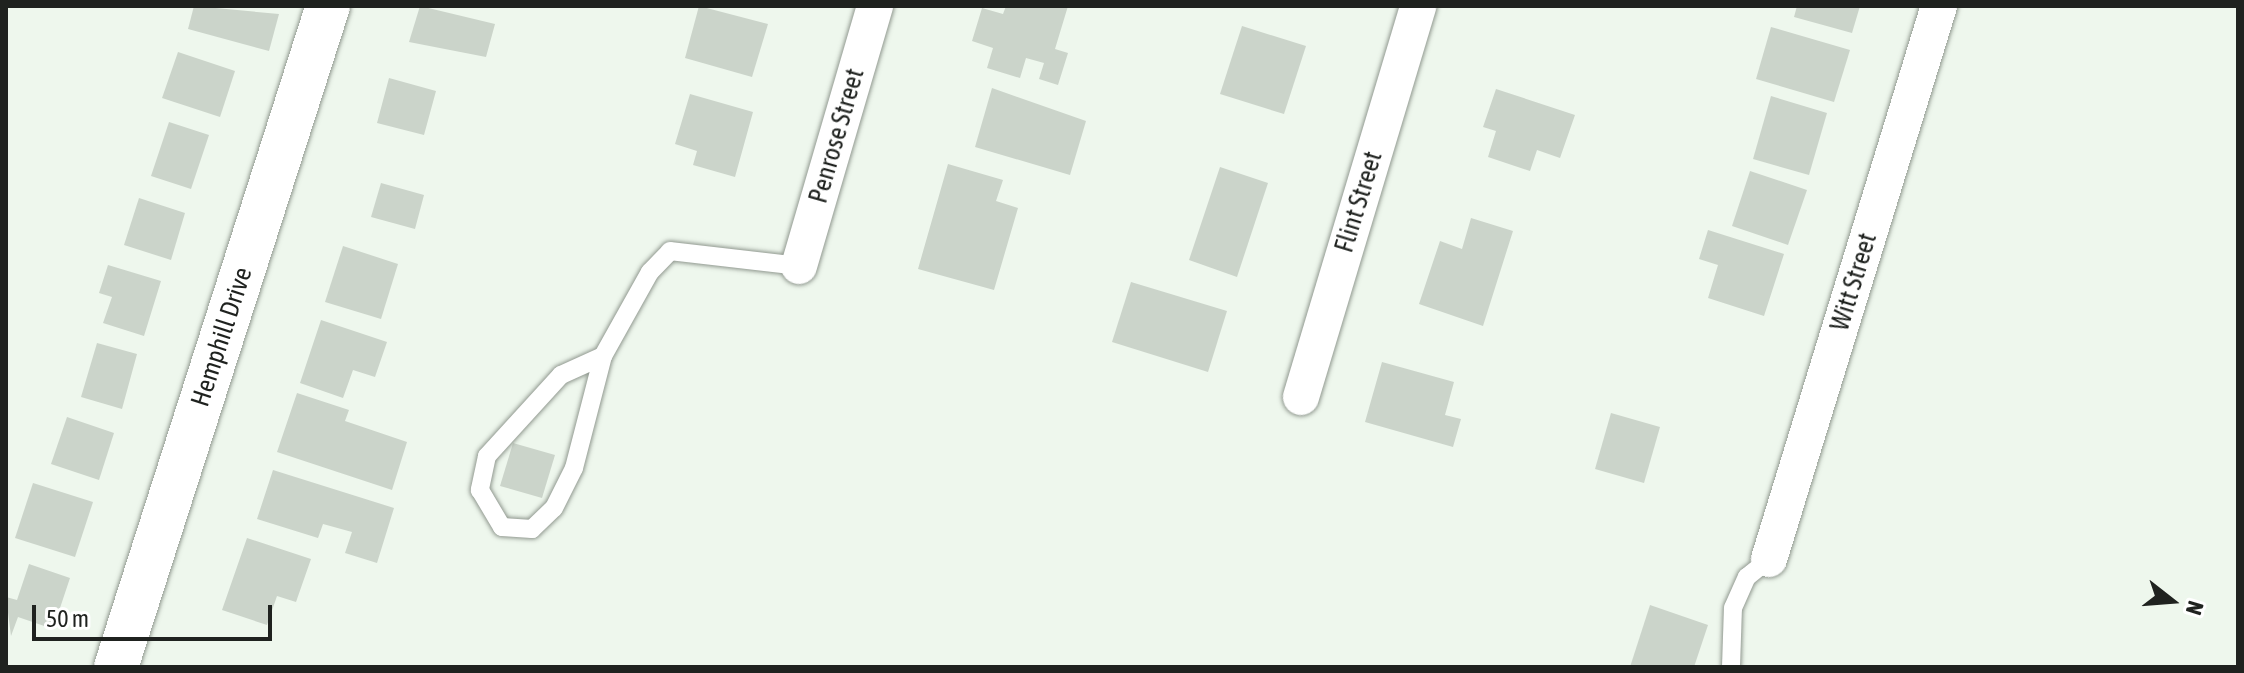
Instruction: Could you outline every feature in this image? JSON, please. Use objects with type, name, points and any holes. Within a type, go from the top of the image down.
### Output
[{"type":"street","name":"Hemphill Drive","points":[[116,667],[328,6]]},
{"type":"street","name":"Penrose Street","points":[[799,266],[875,6]]},
{"type":"street","name":"Flint Street","points":[[1301,397],[1418,6]]},
{"type":"street","name":"Witt Street","points":[[1769,559],[1939,6]]},
{"type":"lane","points":[[603,356],[561,375],[487,456],[480,490],[502,527],[532,529],[554,508],[574,468],[603,356],[650,272],[670,251],[799,266]]},
{"type":"lane","points":[[1731,667],[1733,608],[1747,577],[1769,559]]},
{"type":"building","points":[[194,6],[279,14],[269,51],[188,29]]},
{"type":"building","points":[[420,6],[495,24],[486,57],[409,42]]},
{"type":"building","points":[[699,6],[768,24],[752,77],[685,58]]},
{"type":"building","points":[[1006,6],[1068,6],[1055,49],[1068,53],[1058,85],[1039,79],[1044,63],[1026,58],[1020,78],[987,68],[993,48],[972,41],[982,8],[1003,14]]},
{"type":"building","points":[[1797,6],[1860,6],[1852,33],[1794,17]]},
{"type":"building","points":[[1242,26],[1306,46],[1284,114],[1220,94]]},
{"type":"building","points":[[1771,27],[1850,50],[1834,102],[1756,79]]},
{"type":"building","points":[[178,52],[235,71],[220,117],[162,98]]},
{"type":"building","points":[[389,78],[436,91],[424,135],[377,123]]},
{"type":"building","points":[[992,88],[1086,121],[1070,175],[975,147]]},
{"type":"building","points":[[1496,89],[1575,115],[1560,158],[1537,150],[1530,171],[1488,157],[1496,131],[1483,127]]},
{"type":"building","points":[[690,94],[753,112],[735,177],[693,165],[697,151],[675,144]]},
{"type":"building","points":[[1771,96],[1827,113],[1809,175],[1753,159]]},
{"type":"building","points":[[169,122],[209,135],[191,189],[151,176]]},
{"type":"building","points":[[948,164],[1003,180],[996,201],[1018,208],[994,290],[918,269]]},
{"type":"building","points":[[1220,167],[1268,183],[1237,277],[1189,260]]},
{"type":"building","points":[[1750,171],[1807,190],[1788,245],[1732,226]]},
{"type":"building","points":[[381,183],[424,195],[415,229],[371,217]]},
{"type":"building","points":[[139,198],[185,213],[171,260],[124,245]]},
{"type":"building","points":[[1471,218],[1513,231],[1483,326],[1419,304],[1440,241],[1462,249]]},
{"type":"building","points":[[1708,230],[1784,254],[1764,316],[1708,298],[1718,265],[1699,259]]},
{"type":"building","points":[[343,246],[398,264],[381,319],[325,302]]},
{"type":"building","points":[[108,265],[161,281],[144,336],[103,323],[112,297],[99,293]]},
{"type":"building","points":[[1131,282],[1227,311],[1208,372],[1112,342]]},
{"type":"building","points":[[321,320],[387,342],[375,377],[353,370],[343,398],[300,383]]},
{"type":"building","points":[[97,343],[137,354],[122,409],[81,397]]},
{"type":"building","points":[[1382,362],[1454,382],[1445,415],[1461,419],[1453,447],[1365,422]]},
{"type":"building","points":[[297,393],[349,410],[345,421],[407,442],[392,490],[277,452]]},
{"type":"building","points":[[1611,413],[1660,427],[1644,483],[1595,469]]},
{"type":"building","points":[[67,417],[114,433],[99,480],[51,464]]},
{"type":"building","points":[[513,443],[555,455],[542,498],[500,486]]},
{"type":"building","points":[[273,470],[394,508],[377,563],[345,553],[352,532],[323,524],[318,538],[257,519]]},
{"type":"building","points":[[33,483],[93,502],[75,557],[15,538]]},
{"type":"building","points":[[247,538],[311,559],[296,602],[277,596],[267,625],[222,610]]},
{"type":"building","points":[[29,564],[70,578],[53,629],[18,617],[11,636],[6,597],[17,600]]},
{"type":"building","points":[[1650,605],[1708,625],[1694,667],[1630,667]]}]
